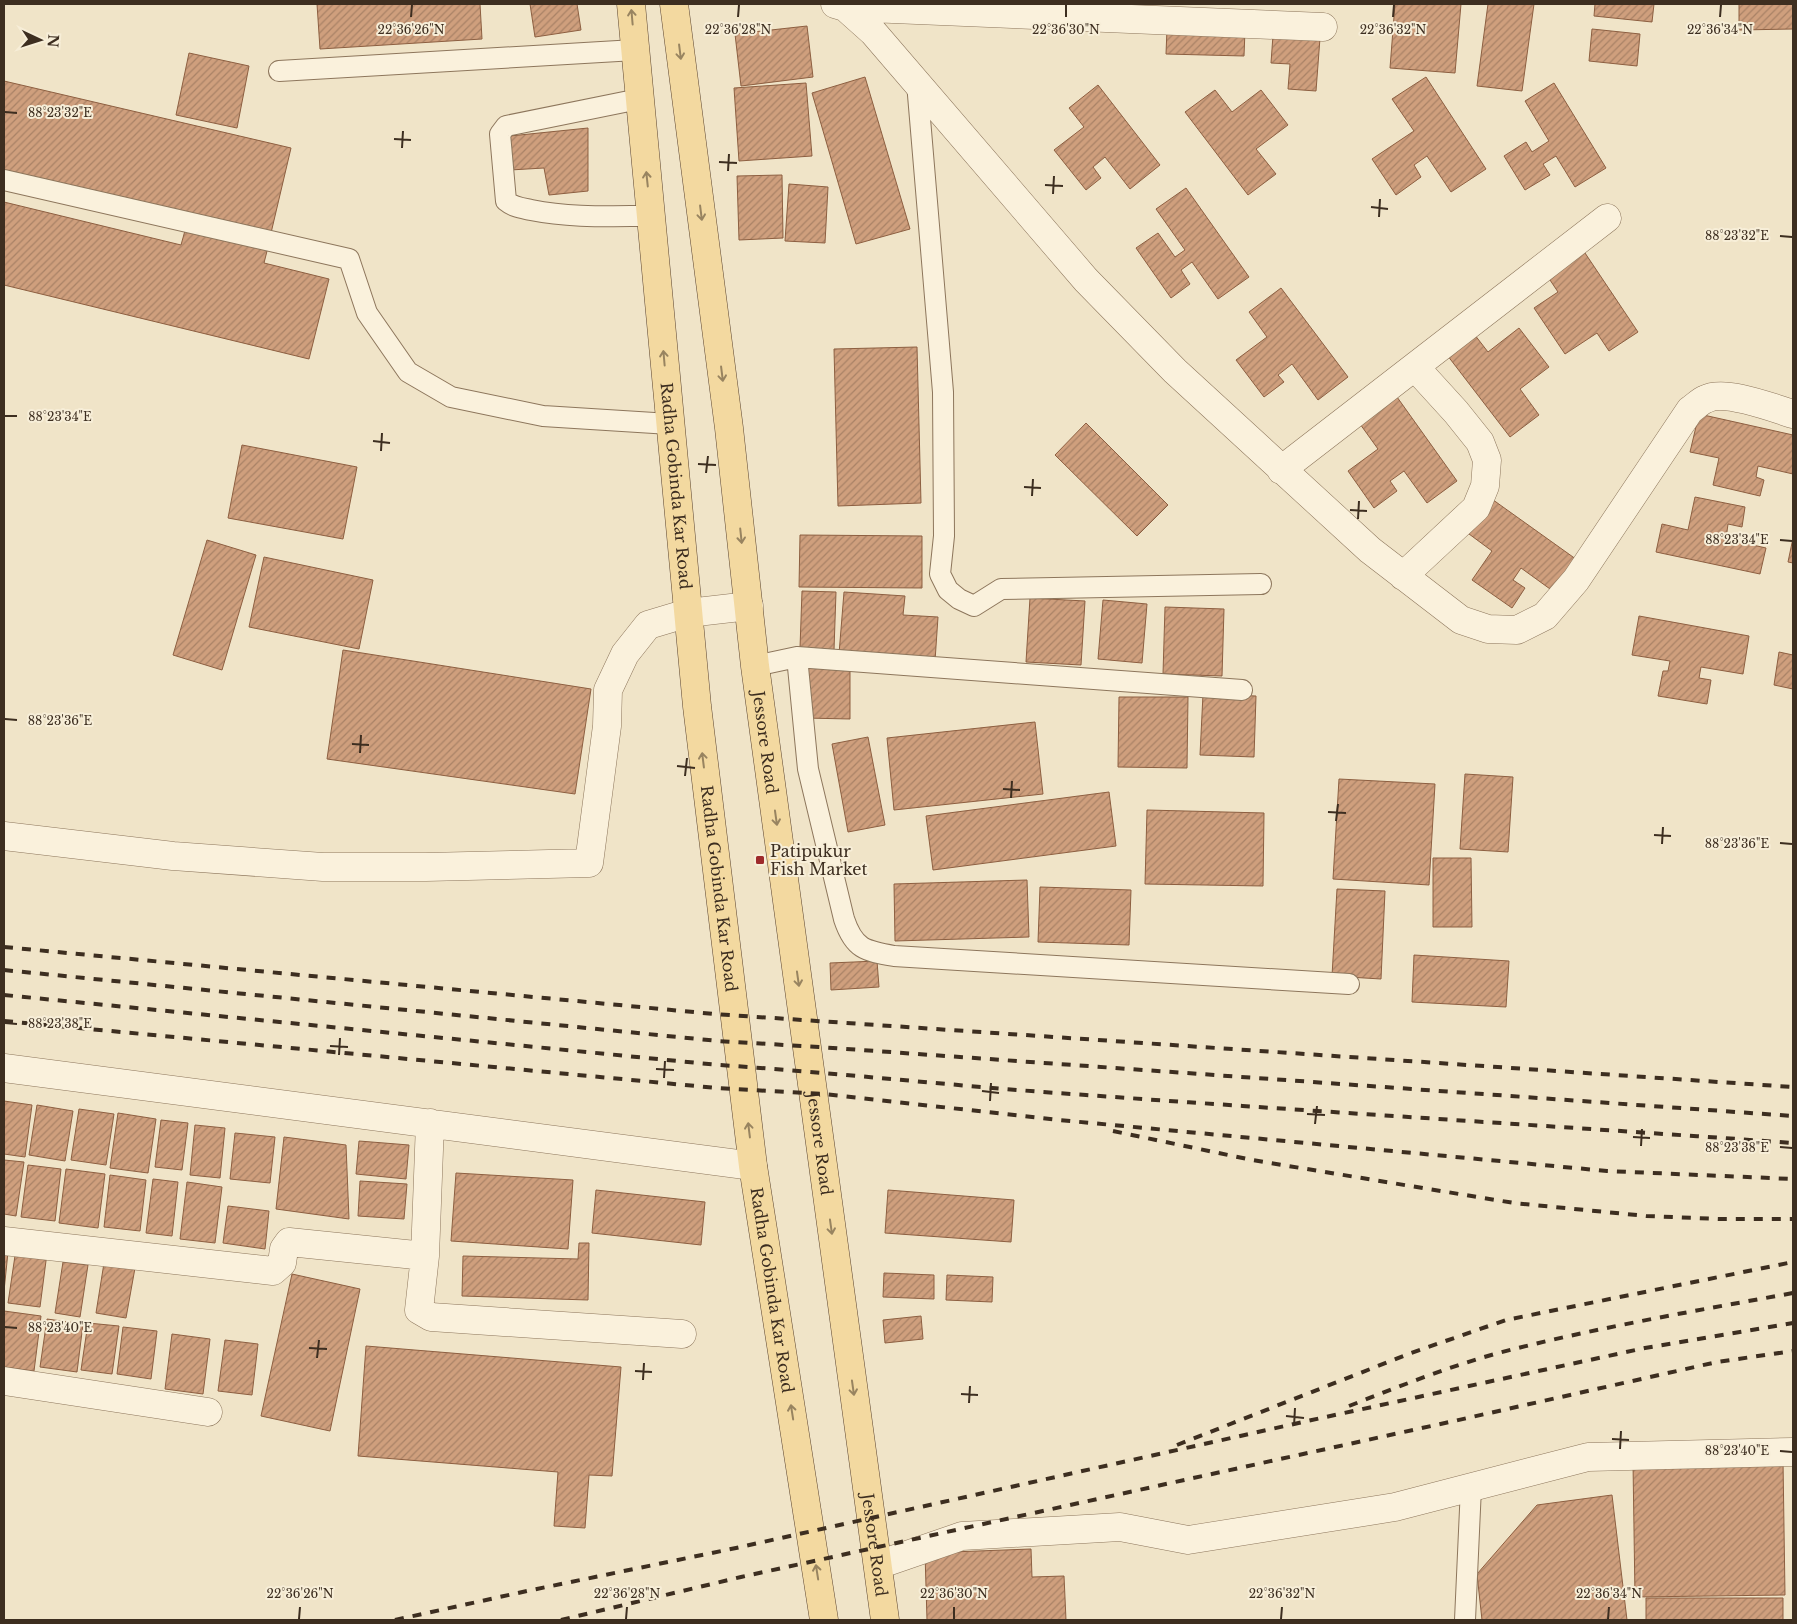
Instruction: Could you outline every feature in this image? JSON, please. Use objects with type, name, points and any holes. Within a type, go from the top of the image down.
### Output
[{"type":"main road","name":"Radha Gobinda Kar Road","points":[[631,4],[698,716],[753,1166],[824,1620]]},
{"type":"main road","name":"Jessore Road","points":[[674,4],[729,428],[755,666],[885,1620]]},
{"type":"street","points":[[840,5],[1323,27]]},
{"type":"street","points":[[840,5],[874,32],[1086,280],[1176,371],[1281,470],[1370,550],[1461,620],[1488,629],[1517,630],[1545,616],[1576,580],[1690,410],[1706,398],[1726,396],[1747,400],[1793,414]]},
{"type":"street","points":[[1281,470],[1607,218]]},
{"type":"street","points":[[1403,576],[1476,508],[1485,486],[1487,460],[1480,442],[1456,412],[1415,367]]},
{"type":"street","points":[[4,836],[173,856],[323,867],[445,867],[589,863],[606,726],[608,690],[625,654],[648,625],[688,613],[748,606]]},
{"type":"street","points":[[4,1068],[753,1166]]},
{"type":"street","points":[[430,1124],[424,1256],[419,1310],[431,1317],[682,1334]]},
{"type":"street","points":[[4,1240],[273,1271],[282,1264],[284,1249],[289,1242],[424,1256]]},
{"type":"street","points":[[4,1380],[208,1412]]},
{"type":"street","points":[[878,1565],[962,1536],[1120,1527],[1188,1540],[1395,1507],[1588,1456],[1793,1452]]},
{"type":"lane","points":[[280,71],[635,50]]},
{"type":"lane","points":[[917,82],[943,392],[944,536],[940,574],[948,590],[959,599],[974,606],[1001,589],[1261,584]]},
{"type":"lane","points":[[639,99],[506,126],[500,134],[506,201],[512,206],[553,214],[651,216]]},
{"type":"lane","points":[[4,180],[349,259],[367,313],[408,372],[451,397],[543,416],[670,424]]},
{"type":"lane","points":[[755,666],[797,657],[1242,690]]},
{"type":"lane","points":[[797,657],[808,769],[844,920],[849,934],[858,946],[872,953],[894,956],[1349,984]]},
{"type":"lane","points":[[1466,1620],[1471,1487]]},
{"type":"building","points":[[317,4],[480,4],[482,39],[320,49]]},
{"type":"building","points":[[530,4],[577,4],[581,30],[535,37]]},
{"type":"building","points":[[1395,4],[1461,4],[1455,73],[1390,68]]},
{"type":"building","points":[[1488,4],[1534,4],[1522,91],[1477,86]]},
{"type":"building","points":[[1595,4],[1654,4],[1652,22],[1594,16]]},
{"type":"building","points":[[1739,4],[1793,4],[1793,29],[1739,30]]},
{"type":"building","points":[[807,26],[813,77],[741,86],[735,34]]},
{"type":"building","points":[[1167,29],[1245,30],[1244,56],[1166,54]]},
{"type":"building","points":[[1592,29],[1640,34],[1637,66],[1589,61]]},
{"type":"building","points":[[1273,35],[1320,38],[1316,91],[1288,89],[1290,64],[1271,63]]},
{"type":"building","points":[[189,53],[249,66],[237,128],[176,115]]},
{"type":"building","points":[[865,77],[910,229],[856,244],[812,93]]},
{"type":"building","points":[[1426,77],[1486,169],[1451,192],[1427,156],[1414,165],[1421,177],[1396,195],[1372,159],[1414,131],[1392,99]]},
{"type":"building","points":[[4,81],[291,148],[271,233],[4,171]]},
{"type":"building","points":[[806,83],[812,156],[739,161],[734,88]]},
{"type":"building","points":[[1554,83],[1606,168],[1575,187],[1556,156],[1543,164],[1550,175],[1525,190],[1504,156],[1526,142],[1532,152],[1549,141],[1525,101]]},
{"type":"building","points":[[1098,85],[1160,165],[1130,189],[1105,157],[1093,167],[1101,178],[1086,190],[1054,150],[1084,127],[1069,108]]},
{"type":"building","points":[[1215,90],[1232,112],[1261,90],[1288,125],[1256,149],[1276,174],[1248,195],[1185,112]]},
{"type":"building","points":[[588,128],[588,191],[549,195],[544,168],[510,170],[510,136]]},
{"type":"building","points":[[782,175],[783,238],[739,240],[737,176]]},
{"type":"building","points":[[789,184],[828,187],[825,243],[785,241]]},
{"type":"building","points":[[1186,188],[1249,277],[1218,299],[1192,262],[1181,270],[1190,284],[1171,298],[1136,248],[1158,233],[1175,257],[1185,250],[1156,209]]},
{"type":"building","points":[[4,202],[181,245],[186,227],[268,247],[264,263],[329,279],[309,359],[4,285]]},
{"type":"building","points":[[1583,250],[1638,332],[1609,351],[1597,333],[1565,354],[1534,308],[1558,292],[1546,274]]},
{"type":"building","points":[[1281,288],[1348,377],[1318,400],[1292,364],[1278,375],[1284,382],[1264,397],[1236,360],[1267,337],[1249,312]]},
{"type":"building","points":[[1519,328],[1549,367],[1520,389],[1539,415],[1510,437],[1444,351],[1471,330],[1488,352]]},
{"type":"building","points":[[917,347],[921,503],[838,506],[834,349]]},
{"type":"building","points":[[1397,397],[1457,481],[1427,503],[1404,471],[1390,481],[1397,491],[1374,508],[1348,471],[1378,449],[1360,424]]},
{"type":"building","points":[[1699,414],[1793,435],[1793,474],[1758,466],[1756,477],[1764,480],[1760,496],[1713,485],[1719,458],[1690,452]]},
{"type":"building","points":[[1086,423],[1168,505],[1137,536],[1055,455]]},
{"type":"building","points":[[242,445],[357,467],[343,539],[228,518]]},
{"type":"building","points":[[1489,497],[1580,562],[1557,594],[1521,568],[1513,580],[1525,588],[1512,608],[1472,580],[1492,551],[1465,531]]},
{"type":"building","points":[[1695,497],[1745,507],[1742,527],[1728,524],[1726,539],[1766,548],[1760,574],[1656,552],[1662,524],[1688,530]]},
{"type":"building","points":[[800,535],[922,536],[922,588],[799,587]]},
{"type":"building","points":[[1793,538],[1793,563],[1788,562]]},
{"type":"building","points":[[207,540],[256,555],[222,670],[173,655]]},
{"type":"building","points":[[264,557],[373,580],[359,649],[249,627]]},
{"type":"building","points":[[802,591],[836,592],[834,650],[800,648]]},
{"type":"building","points":[[844,592],[905,596],[903,615],[938,617],[935,661],[839,654]]},
{"type":"building","points":[[1030,598],[1085,601],[1081,665],[1026,662]]},
{"type":"building","points":[[1103,600],[1147,604],[1142,663],[1098,659]]},
{"type":"building","points":[[1165,607],[1224,609],[1222,676],[1163,674]]},
{"type":"building","points":[[1639,616],[1749,636],[1743,674],[1701,667],[1699,678],[1711,680],[1707,704],[1658,696],[1663,671],[1668,671],[1670,661],[1632,655]]},
{"type":"building","points":[[343,650],[591,689],[575,794],[327,759]]},
{"type":"building","points":[[1779,652],[1793,655],[1793,689],[1774,685]]},
{"type":"building","points":[[806,666],[850,666],[850,719],[805,718]]},
{"type":"building","points":[[1203,694],[1256,696],[1254,757],[1200,755]]},
{"type":"building","points":[[1119,697],[1188,697],[1187,768],[1118,767]]},
{"type":"building","points":[[1035,722],[1043,794],[894,810],[887,738]]},
{"type":"building","points":[[868,737],[885,825],[848,832],[832,744]]},
{"type":"building","points":[[1465,774],[1513,777],[1508,852],[1460,849]]},
{"type":"building","points":[[1339,779],[1435,784],[1429,885],[1333,879]]},
{"type":"building","points":[[1109,792],[1116,846],[933,870],[926,816]]},
{"type":"building","points":[[1147,810],[1264,813],[1263,886],[1145,884]]},
{"type":"building","points":[[1433,858],[1471,858],[1472,927],[1433,927]]},
{"type":"building","points":[[1027,880],[1029,937],[895,941],[894,884]]},
{"type":"building","points":[[1040,887],[1131,890],[1129,945],[1038,942]]},
{"type":"building","points":[[1337,889],[1385,891],[1381,979],[1332,976]]},
{"type":"building","points":[[1414,955],[1509,961],[1506,1007],[1412,1002]]},
{"type":"building","points":[[877,961],[879,987],[831,990],[830,963]]},
{"type":"building","points":[[4,1101],[32,1105],[25,1157],[4,1154]]},
{"type":"building","points":[[37,1105],[73,1111],[65,1161],[29,1155]]},
{"type":"building","points":[[79,1109],[114,1114],[106,1165],[71,1160]]},
{"type":"building","points":[[118,1113],[156,1119],[148,1173],[110,1168]]},
{"type":"building","points":[[161,1120],[188,1123],[182,1170],[155,1167]]},
{"type":"building","points":[[195,1125],[225,1128],[220,1178],[190,1175]]},
{"type":"building","points":[[235,1133],[275,1137],[270,1183],[230,1179]]},
{"type":"building","points":[[284,1137],[346,1145],[349,1219],[276,1209]]},
{"type":"building","points":[[359,1141],[409,1145],[406,1179],[356,1174]]},
{"type":"building","points":[[4,1160],[24,1162],[16,1216],[4,1214]]},
{"type":"building","points":[[28,1165],[61,1169],[55,1221],[21,1217]]},
{"type":"building","points":[[66,1169],[105,1174],[98,1228],[59,1223]]},
{"type":"building","points":[[456,1173],[573,1180],[568,1249],[451,1241]]},
{"type":"building","points":[[110,1175],[146,1180],[140,1231],[104,1227]]},
{"type":"building","points":[[153,1179],[178,1182],[172,1236],[146,1233]]},
{"type":"building","points":[[360,1181],[407,1184],[404,1219],[358,1216]]},
{"type":"building","points":[[187,1182],[222,1187],[215,1243],[180,1239]]},
{"type":"building","points":[[596,1190],[705,1202],[701,1245],[592,1233]]},
{"type":"building","points":[[888,1190],[1014,1200],[1011,1242],[885,1233]]},
{"type":"building","points":[[228,1206],[269,1211],[265,1249],[223,1243]]},
{"type":"building","points":[[579,1243],[589,1243],[588,1300],[462,1296],[463,1256],[578,1259]]},
{"type":"building","points":[[16,1249],[47,1253],[40,1307],[8,1303]]},
{"type":"building","points":[[4,1251],[8,1252],[4,1291]]},
{"type":"building","points":[[63,1262],[88,1265],[80,1317],[55,1313]]},
{"type":"building","points":[[104,1263],[135,1268],[126,1318],[96,1313]]},
{"type":"building","points":[[884,1273],[934,1275],[934,1299],[883,1297]]},
{"type":"building","points":[[292,1274],[360,1289],[330,1431],[261,1416]]},
{"type":"building","points":[[947,1275],[993,1277],[992,1302],[946,1300]]},
{"type":"building","points":[[4,1311],[41,1316],[34,1371],[4,1367]]},
{"type":"building","points":[[921,1316],[923,1339],[885,1343],[883,1320]]},
{"type":"building","points":[[47,1319],[83,1324],[77,1372],[40,1367]]},
{"type":"building","points":[[88,1323],[119,1326],[112,1374],[81,1370]]},
{"type":"building","points":[[123,1327],[157,1331],[151,1379],[117,1374]]},
{"type":"building","points":[[172,1334],[210,1339],[203,1394],[165,1389]]},
{"type":"building","points":[[225,1340],[258,1344],[252,1395],[218,1391]]},
{"type":"building","points":[[366,1346],[621,1367],[612,1476],[589,1475],[585,1528],[554,1526],[558,1472],[358,1456]]},
{"type":"building","points":[[1783,1461],[1785,1595],[1635,1597],[1633,1463]]},
{"type":"building","points":[[1612,1495],[1627,1620],[1482,1620],[1477,1574],[1537,1505]]},
{"type":"building","points":[[1031,1549],[1032,1577],[1064,1576],[1066,1620],[927,1620],[925,1553]]},
{"type":"building","points":[[1646,1598],[1783,1598],[1783,1620],[1646,1620]]},
{"type":"railway","points":[[4,947],[714,1014],[1793,1087]]},
{"type":"railway","points":[[4,970],[718,1041],[1793,1116]]},
{"type":"railway","points":[[4,995],[719,1065],[994,1088],[1793,1143]]},
{"type":"railway","points":[[4,1021],[717,1088],[824,1094],[1059,1120],[1607,1171],[1793,1179]]},
{"type":"railway","points":[[1113,1131],[1252,1160],[1514,1203],[1646,1216],[1719,1219],[1793,1219]]},
{"type":"railway","points":[[1177,1445],[1411,1353],[1506,1320],[1793,1262]]},
{"type":"railway","points":[[1349,1406],[1410,1382],[1514,1349],[1618,1326],[1793,1293]]},
{"type":"railway","points":[[395,1620],[736,1548],[1645,1348],[1793,1323]]},
{"type":"railway","points":[[561,1620],[741,1577],[1717,1362],[1793,1351]]},
{"type":"place","name":"Patipukur Fish Market","points":[[760,860]]}]
